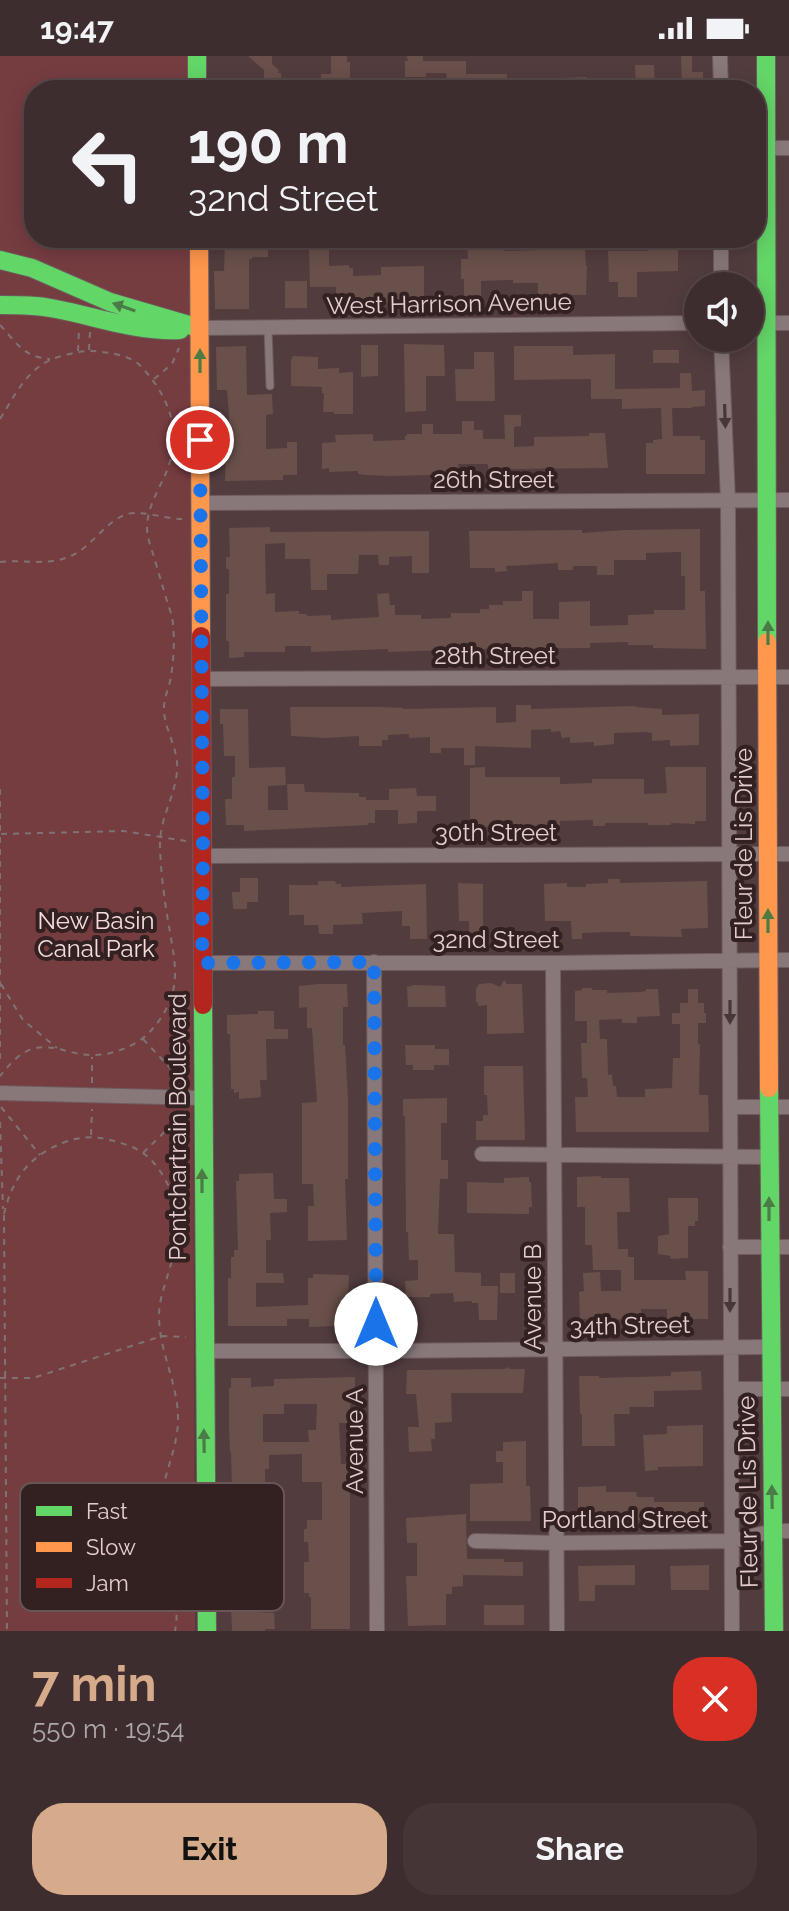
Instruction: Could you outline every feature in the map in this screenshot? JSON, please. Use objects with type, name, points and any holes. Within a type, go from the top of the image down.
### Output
[{"type":"street","points":[[197,56],[197,80]]},
{"type":"street","points":[[720,56],[721,80]]},
{"type":"street","name":"Fleur de Lis Drive","points":[[765,80],[766,56]]},
{"type":"street","points":[[766,148],[789,148]]},
{"type":"street","name":"Pontchartrain Boulevard","points":[[199,248],[205,1483]]},
{"type":"street","points":[[721,248],[721,272]]},
{"type":"street","name":"Fleur de Lis Drive","points":[[759,272],[760,248]]},
{"type":"street","points":[[0,260],[43,271],[81,291],[200,337]]},
{"type":"street","points":[[0,305],[60,309],[133,328],[200,337]]},
{"type":"street","name":"West Harrison Avenue","points":[[200,337],[268,328],[684,323]]},
{"type":"street","points":[[764,324],[789,323]]},
{"type":"street","name":"Fleur de Lis Drive","points":[[722,352],[728,500],[732,1631]]},
{"type":"street","name":"Fleur de Lis Drive","points":[[759,352],[767,500],[770,1347],[780,1389],[781,1531],[774,1631]]},
{"type":"street","name":"26th Street","points":[[200,511],[789,500]]},
{"type":"street","name":"28th Street","points":[[201,679],[789,677]]},
{"type":"street","name":"30th Street","points":[[203,850],[789,854]]},
{"type":"street","name":"32nd Street","points":[[202,963],[789,960]]},
{"type":"street","name":"Avenue A","points":[[374,962],[377,1631]]},
{"type":"street","name":"Avenue B","points":[[553,963],[557,1631]]},
{"type":"street","points":[[0,1093],[202,1098]]},
{"type":"street","points":[[730,1107],[789,1107]]},
{"type":"street","points":[[482,1154],[769,1157]]},
{"type":"street","points":[[730,1247],[789,1247]]},
{"type":"street","name":"34th Street","points":[[203,1345],[376,1351],[770,1347]]},
{"type":"street","points":[[731,1389],[780,1389]]},
{"type":"street","name":"Portland Street","points":[[475,1541],[731,1541],[781,1531]]},
{"type":"street","name":"Pontchartrain Boulevard","points":[[207,1611],[207,1631]]},
{"type":"lane","points":[[268,328],[270,386]]},
{"type":"path","points":[[0,325],[22,349],[36,358],[51,359]]},
{"type":"path","points":[[78,352],[79,328]]},
{"type":"path","points":[[89,351],[90,331]]},
{"type":"path","points":[[153,380],[172,364],[180,346],[200,337]]},
{"type":"path","points":[[0,419],[27,377],[42,363],[78,352],[89,351],[133,360],[153,380],[165,398],[174,430],[173,451],[152,500],[147,535],[174,629],[172,673],[164,710],[175,747],[177,769],[160,837],[164,893],[176,970],[169,1004],[154,1027],[142,1038],[119,1050],[85,1055],[44,1046],[27,1051],[0,1076]]},
{"type":"path","points":[[0,562],[39,563],[65,558],[82,549],[118,519],[133,513],[142,512],[170,519],[200,511]]},
{"type":"path","points":[[0,789],[0,1065]]},
{"type":"path","points":[[0,834],[110,831],[160,837],[203,850]]},
{"type":"path","points":[[1,983],[23,1020],[58,1049]]},
{"type":"path","points":[[142,1038],[186,1084]]},
{"type":"path","points":[[0,1107],[40,1155]]},
{"type":"path","points":[[143,1153],[185,1110]]},
{"type":"path","points":[[0,1122],[4,1214],[7,1631]]},
{"type":"path","points":[[4,1214],[8,1196],[30,1161],[52,1147],[74,1139],[91,1136],[135,1148],[162,1173],[173,1193],[178,1231],[159,1313],[160,1336],[173,1381],[178,1426],[163,1483]]},
{"type":"path","points":[[0,1378],[33,1378],[160,1336],[203,1345]]},
{"type":"green space","name":"New Basin Canal Park","points":[[0,56],[189,56],[190,80],[24,80],[24,248],[190,248],[194,1483],[20,1483],[20,1611],[195,1611],[195,1631],[0,1631]]},
{"type":"building","points":[[248,56],[272,56],[272,64],[281,73],[282,80],[264,80],[264,70]]},
{"type":"building","points":[[331,56],[347,56],[350,80],[321,80],[321,74],[331,74]]},
{"type":"building","points":[[407,56],[423,56],[423,61],[466,61],[466,74],[507,74],[507,80],[447,80],[446,73],[405,77],[405,61],[408,61]]},
{"type":"building","points":[[681,56],[692,56],[692,72],[703,72],[703,80],[682,80]]},
{"type":"building","points":[[635,65],[654,65],[655,80],[636,80]]},
{"type":"building","points":[[586,77],[586,80],[560,80]]},
{"type":"building","points":[[225,248],[268,248],[268,257],[249,259],[249,309],[215,309],[214,271],[224,271]]},
{"type":"building","points":[[467,248],[585,248],[586,295],[538,295],[538,283],[513,283],[513,280],[481,281],[481,296],[464,296],[461,259],[468,259]]},
{"type":"building","points":[[648,248],[678,248],[678,271],[637,272],[637,297],[618,297],[618,282],[609,282],[608,251],[648,251]]},
{"type":"building","points":[[309,249],[329,249],[329,266],[349,265],[353,268],[353,276],[381,275],[381,267],[424,266],[424,303],[373,303],[373,306],[356,307],[356,297],[336,297],[336,287],[310,287]]},
{"type":"building","points":[[285,281],[307,281],[307,308],[285,308]]},
{"type":"building","points":[[404,344],[444,345],[445,376],[426,376],[426,411],[405,412]]},
{"type":"building","points":[[361,345],[378,345],[378,376],[361,377]]},
{"type":"building","points":[[246,346],[247,395],[272,394],[273,414],[266,415],[266,449],[287,448],[287,442],[297,442],[297,475],[283,475],[283,480],[225,481],[229,414],[227,390],[217,390],[216,347]]},
{"type":"building","points":[[514,346],[573,346],[573,355],[615,354],[615,389],[680,388],[680,373],[691,373],[692,391],[705,390],[705,406],[672,408],[673,436],[700,436],[700,440],[705,440],[705,474],[646,474],[646,443],[662,439],[661,408],[622,409],[622,399],[591,399],[591,379],[514,380]]},
{"type":"building","points":[[653,350],[679,350],[679,363],[653,363]]},
{"type":"building","points":[[474,352],[494,352],[495,401],[456,401],[455,369],[474,369]]},
{"type":"building","points":[[293,356],[318,357],[318,369],[339,368],[339,373],[353,372],[353,414],[323,412],[322,387],[291,386]]},
{"type":"building","points":[[504,415],[521,415],[521,426],[514,427],[514,447],[534,446],[534,437],[605,433],[608,468],[488,472],[488,464],[458,464],[459,472],[389,476],[322,469],[322,443],[336,442],[335,435],[373,434],[373,441],[405,440],[407,434],[422,434],[422,424],[433,424],[433,434],[462,434],[462,421],[474,421],[474,430],[483,430],[483,439],[505,439]]},
{"type":"building","points":[[270,527],[270,532],[429,531],[429,573],[412,573],[412,556],[389,557],[389,565],[379,565],[378,555],[359,555],[358,574],[327,574],[327,590],[311,590],[310,559],[285,559],[285,543],[265,544],[266,594],[275,593],[275,612],[331,615],[331,620],[379,617],[377,594],[389,593],[390,605],[395,605],[395,615],[421,615],[421,619],[451,618],[451,613],[480,613],[480,609],[489,609],[489,605],[503,605],[503,601],[522,601],[522,591],[533,591],[533,619],[559,619],[559,602],[590,601],[590,626],[628,625],[628,615],[654,614],[654,610],[685,610],[681,552],[646,553],[646,560],[614,560],[614,575],[597,575],[597,566],[573,566],[573,570],[558,570],[558,563],[506,566],[507,571],[495,572],[495,568],[470,568],[469,531],[582,530],[582,533],[700,529],[700,591],[705,591],[706,649],[653,648],[653,645],[628,645],[628,642],[590,643],[590,648],[462,649],[462,653],[451,653],[451,650],[388,652],[388,649],[311,652],[311,646],[285,646],[285,652],[244,652],[244,657],[229,658],[226,594],[229,594],[229,569],[226,569],[226,557],[230,557],[229,528]]},
{"type":"building","points":[[516,705],[531,705],[531,709],[635,706],[662,709],[662,715],[699,714],[699,745],[670,746],[670,740],[652,741],[652,733],[645,732],[614,733],[614,744],[594,746],[594,742],[570,743],[570,737],[562,738],[560,731],[531,730],[531,748],[475,746],[475,765],[464,765],[464,748],[441,748],[441,753],[430,753],[430,737],[388,735],[388,740],[382,740],[382,746],[359,746],[359,736],[291,736],[290,707],[496,707],[496,723],[516,722]]},
{"type":"building","points":[[220,709],[248,709],[249,768],[285,767],[286,785],[268,786],[268,810],[288,810],[287,784],[304,784],[305,792],[359,793],[359,797],[366,797],[366,800],[389,800],[389,789],[416,788],[417,796],[436,796],[436,811],[417,811],[417,823],[398,824],[398,810],[375,810],[375,823],[368,825],[244,831],[244,825],[226,825],[225,799],[232,799],[235,756],[224,756]]},
{"type":"building","points":[[485,767],[485,777],[560,777],[560,784],[592,783],[592,779],[644,779],[644,794],[667,793],[665,767],[706,767],[706,821],[695,821],[695,824],[605,823],[605,826],[593,826],[593,820],[560,821],[560,826],[473,827],[473,822],[470,822],[470,768]]},
{"type":"building","points":[[240,878],[258,878],[258,902],[247,902],[247,909],[233,909],[232,892],[240,892]]},
{"type":"building","points":[[608,879],[620,879],[620,883],[707,881],[708,928],[681,929],[682,937],[630,936],[630,932],[608,932],[582,933],[582,939],[572,939],[571,921],[545,921],[544,884],[567,883],[567,887],[586,887],[586,884],[608,883]]},
{"type":"building","points":[[318,881],[335,881],[341,887],[426,884],[427,939],[410,939],[410,926],[402,926],[402,911],[362,913],[363,924],[333,925],[333,934],[319,934],[318,925],[304,925],[304,915],[289,915],[289,885],[318,885]]},
{"type":"building","points":[[458,883],[483,884],[483,938],[469,938],[469,921],[459,921]]},
{"type":"building","points":[[504,980],[507,984],[522,984],[524,1033],[487,1034],[487,1005],[478,1006],[476,989],[479,984],[491,983],[500,987]]},
{"type":"building","points":[[347,984],[348,1007],[343,1007],[343,1045],[348,1098],[348,1179],[345,1179],[347,1240],[308,1241],[308,1206],[314,1206],[313,1184],[302,1184],[302,1103],[317,1102],[312,1028],[307,1028],[307,1007],[299,1008],[299,986]]},
{"type":"building","points":[[445,986],[446,1007],[408,1007],[407,987]]},
{"type":"building","points":[[582,988],[607,990],[607,993],[658,989],[660,1016],[637,1017],[637,1023],[622,1023],[622,1019],[599,1020],[600,1039],[607,1039],[608,1075],[612,1074],[617,1097],[645,1097],[645,1089],[672,1088],[673,1058],[680,1058],[680,1024],[672,1024],[672,1013],[680,1013],[680,1003],[688,1003],[688,989],[698,989],[698,1003],[704,1003],[706,1013],[706,1023],[698,1023],[699,1095],[708,1095],[709,1132],[576,1132],[575,1097],[588,1097],[587,1078],[582,1078],[581,1043],[587,1043],[587,1021],[575,1021],[575,991]]},
{"type":"building","points":[[258,1011],[274,1011],[274,1029],[288,1029],[288,1039],[266,1039],[267,1080],[260,1080],[261,1097],[239,1099],[239,1092],[234,1093],[231,1089],[227,1015],[258,1014]]},
{"type":"building","points":[[405,1045],[435,1045],[435,1049],[449,1049],[449,1065],[434,1065],[434,1070],[413,1070],[413,1065],[406,1065]]},
{"type":"building","points":[[484,1066],[523,1066],[525,1140],[476,1140],[476,1121],[483,1121],[483,1115],[488,1115]]},
{"type":"building","points":[[447,1098],[447,1123],[441,1123],[441,1160],[448,1160],[448,1179],[440,1179],[438,1234],[454,1234],[455,1272],[481,1273],[481,1286],[498,1286],[497,1320],[479,1320],[478,1303],[454,1302],[453,1293],[406,1297],[405,1281],[418,1280],[418,1260],[409,1260],[406,1232],[403,1099]]},
{"type":"building","points":[[273,1173],[274,1199],[287,1199],[287,1212],[270,1213],[271,1240],[266,1240],[266,1273],[283,1273],[284,1283],[256,1283],[256,1307],[308,1305],[308,1278],[313,1278],[313,1274],[349,1275],[347,1324],[309,1327],[309,1319],[287,1319],[287,1326],[228,1326],[228,1278],[231,1278],[231,1257],[234,1257],[234,1250],[238,1250],[236,1181],[239,1181],[239,1174]]},
{"type":"building","points":[[529,1177],[532,1207],[529,1207],[529,1214],[467,1213],[467,1182],[504,1183],[504,1178]]},
{"type":"building","points":[[577,1177],[629,1178],[630,1212],[617,1212],[618,1249],[628,1249],[628,1257],[634,1257],[634,1280],[686,1280],[685,1271],[708,1271],[708,1319],[667,1319],[667,1309],[641,1309],[641,1319],[580,1319],[579,1292],[584,1291],[583,1273],[600,1272],[601,1291],[621,1291],[621,1270],[593,1270],[592,1245],[585,1245],[585,1207],[577,1207]]},
{"type":"building","points":[[668,1198],[698,1198],[698,1221],[695,1221],[695,1226],[688,1226],[688,1258],[670,1259],[671,1256],[658,1254],[658,1236],[669,1234]]},
{"type":"building","points":[[500,1273],[515,1273],[515,1293],[500,1293]]},
{"type":"building","points":[[525,1369],[523,1393],[451,1393],[452,1422],[435,1423],[432,1451],[409,1452],[408,1427],[419,1427],[416,1394],[406,1394],[407,1370]]},
{"type":"building","points":[[701,1371],[702,1390],[654,1391],[654,1407],[629,1407],[630,1414],[614,1414],[615,1446],[582,1446],[579,1376],[671,1376],[671,1372]]},
{"type":"building","points":[[355,1377],[355,1404],[350,1404],[350,1423],[339,1423],[341,1464],[347,1464],[347,1488],[350,1488],[350,1629],[311,1629],[311,1597],[309,1593],[304,1593],[304,1562],[309,1562],[304,1529],[307,1529],[307,1520],[322,1520],[322,1482],[302,1482],[302,1454],[269,1455],[265,1483],[232,1483],[231,1378],[251,1378],[251,1387],[274,1386],[274,1379]],"holes":[[[284,1404],[317,1404],[316,1430],[308,1430],[309,1442],[263,1442],[263,1414],[284,1414]]]},
{"type":"building","points":[[703,1425],[703,1466],[658,1467],[658,1470],[645,1471],[643,1435],[667,1434],[667,1426]]},
{"type":"building","points":[[526,1441],[526,1486],[530,1486],[531,1521],[470,1521],[470,1484],[503,1483],[503,1462],[496,1462],[496,1451],[503,1451],[503,1442]]},
{"type":"building","points":[[606,1486],[606,1492],[636,1492],[637,1497],[654,1497],[654,1502],[704,1502],[704,1526],[666,1526],[666,1520],[595,1520],[595,1523],[578,1524],[578,1487]]},
{"type":"building","points":[[466,1514],[467,1559],[523,1562],[523,1576],[463,1575],[463,1586],[452,1587],[452,1594],[446,1594],[446,1625],[408,1626],[406,1576],[417,1576],[417,1543],[407,1543],[406,1518]]},
{"type":"building","points":[[635,1565],[635,1585],[595,1585],[595,1601],[579,1601],[578,1566]]},
{"type":"building","points":[[709,1565],[709,1590],[671,1590],[670,1566]]},
{"type":"building","points":[[484,1605],[524,1605],[524,1625],[484,1625]]},
{"type":"building","points":[[231,1611],[274,1613],[275,1629],[232,1631]]},
{"type":"traffic: fast","points":[[197,56],[197,80]]},
{"type":"traffic: fast","points":[[766,56],[767,642]]},
{"type":"traffic: fast","points":[[0,260],[32,268],[110,302],[199,328]]},
{"type":"traffic: fast","points":[[0,305],[42,307],[133,326],[180,330]]},
{"type":"traffic: fast","points":[[203,1005],[206,1483]]},
{"type":"traffic: fast","points":[[769,1088],[774,1631]]},
{"type":"traffic: fast","points":[[207,1611],[207,1631]]},
{"type":"traffic: slow","points":[[199,248],[201,636]]},
{"type":"traffic: slow","points":[[767,642],[769,1088]]},
{"type":"traffic: jam","points":[[201,636],[203,1005]]},
{"type":"route","points":[[200,440],[202,963],[374,962],[376,1324]]}]
